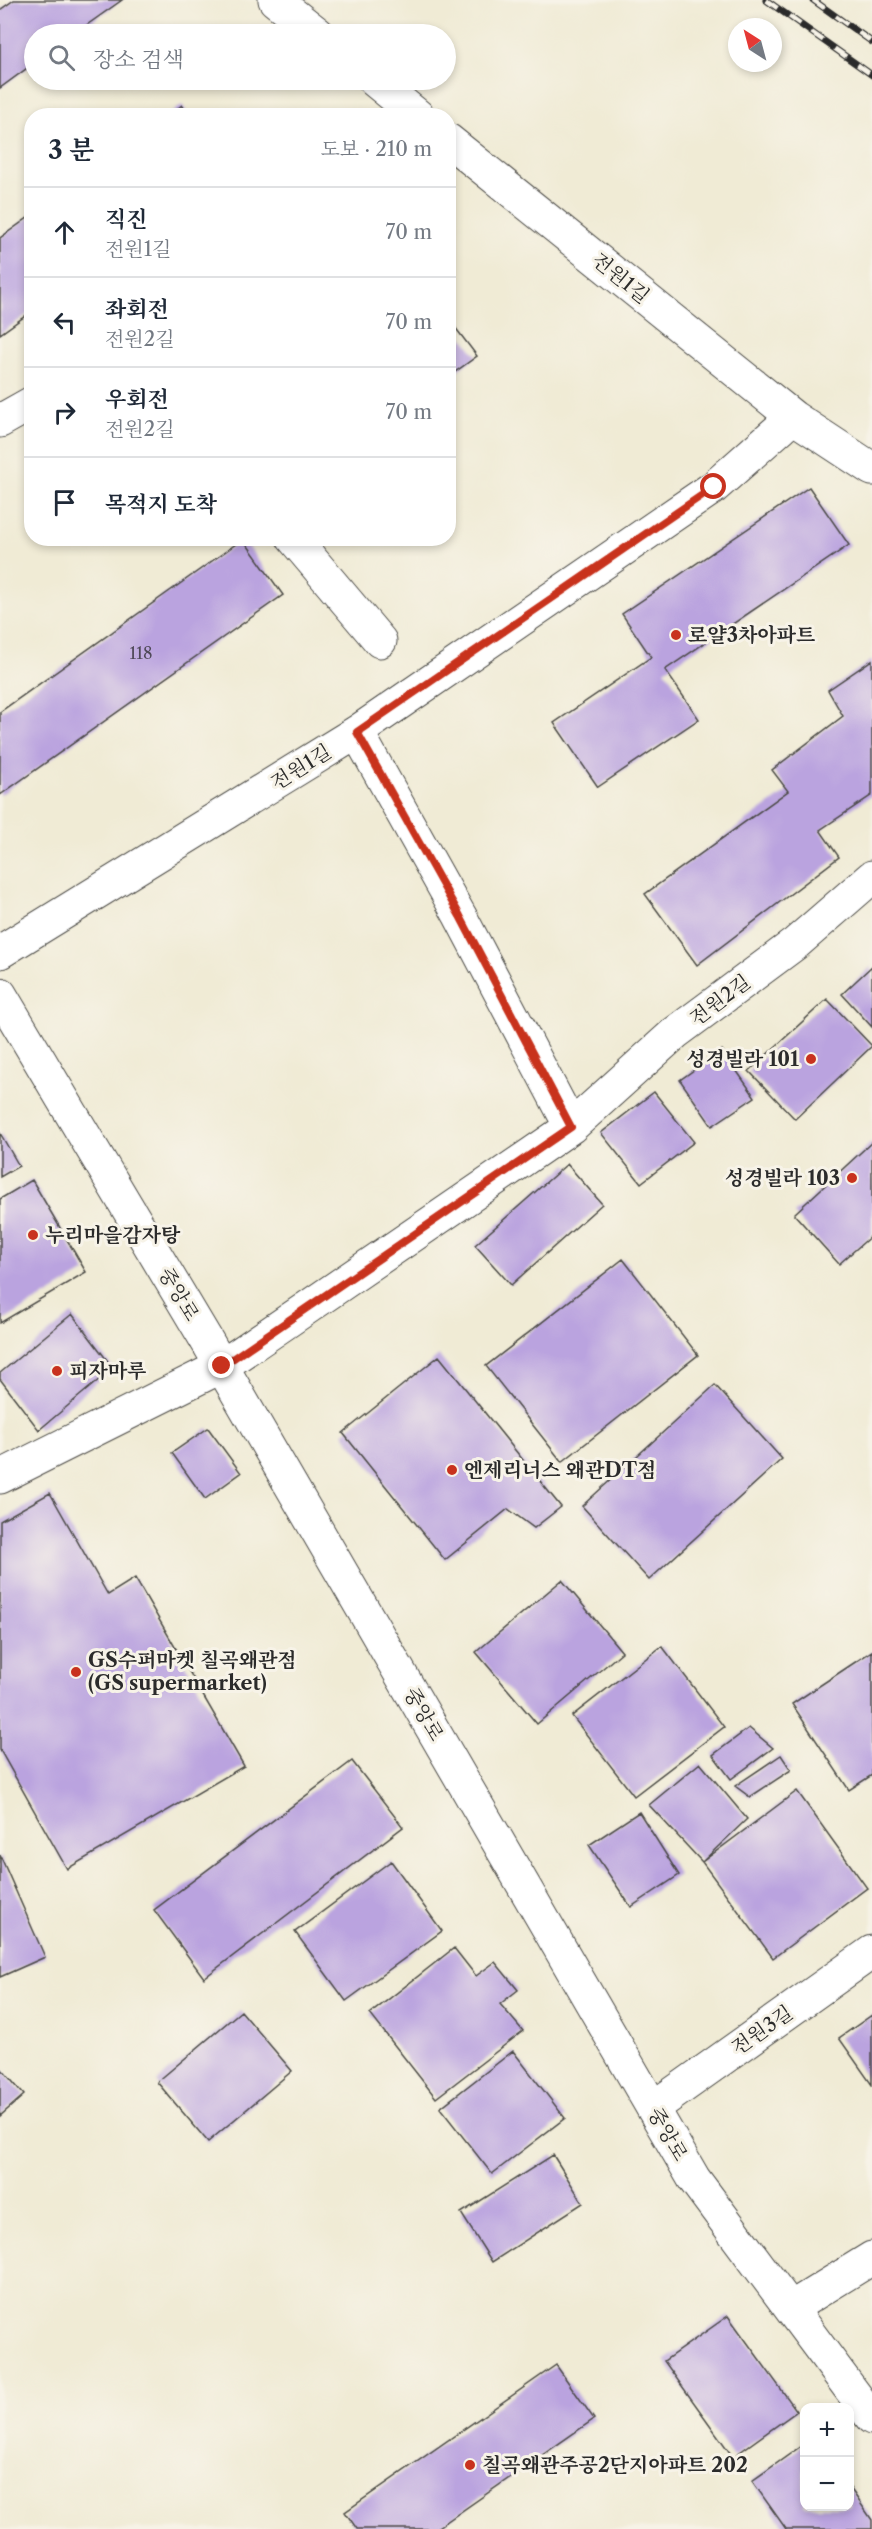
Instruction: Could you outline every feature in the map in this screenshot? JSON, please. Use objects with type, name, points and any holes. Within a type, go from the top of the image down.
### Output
[{"type":"street","points":[[275,0],[305,24]]},
{"type":"street","points":[[386,90],[408,108]]},
{"type":"street","name":"전원1길","points":[[456,146],[793,417],[872,469]]},
{"type":"street","points":[[0,421],[24,408]]},
{"type":"street","name":"전원1길","points":[[0,952],[357,732],[714,487],[793,417]]},
{"type":"street","points":[[300,546],[380,641]]},
{"type":"street","points":[[357,732],[460,916],[571,1127]]},
{"type":"street","name":"전원2길","points":[[0,1477],[222,1366],[571,1127],[675,1033],[796,943],[872,877]]},
{"type":"street","name":"중앙로","points":[[0,994],[222,1366],[694,2179],[872,2418]]},
{"type":"street","name":"전원3길","points":[[652,2108],[872,1952]]},
{"type":"street","points":[[790,2308],[872,2258]]},
{"type":"building","points":[[14,0],[122,0],[88,24],[24,24],[24,70],[0,88],[0,10]]},
{"type":"building","points":[[24,221],[24,317],[0,334],[0,238]]},
{"type":"building","points":[[456,328],[477,356],[456,371]]},
{"type":"building","name":"로얄3차아파트","points":[[809,487],[849,545],[665,670],[699,719],[598,787],[554,723],[651,657],[622,614]]},
{"type":"building","points":[[233,546],[248,546],[283,595],[0,795],[0,712]]},
{"type":"building","name":"로얄3차아파트","points":[[872,660],[872,795],[820,830],[839,857],[697,965],[645,894],[788,791],[772,770],[843,716],[828,690]]},
{"type":"building","points":[[872,966],[872,1027],[842,994]]},
{"type":"building","name":"성경빌라 101","points":[[827,999],[872,1046],[795,1119],[749,1071]]},
{"type":"building","points":[[722,1050],[755,1097],[712,1126],[680,1080]]},
{"type":"building","points":[[654,1092],[694,1142],[641,1183],[601,1133]]},
{"type":"building","points":[[0,1133],[19,1166],[0,1177]]},
{"type":"building","name":"성경빌라 103","points":[[872,1142],[872,1235],[839,1264],[794,1214]]},
{"type":"building","points":[[567,1164],[602,1204],[511,1285],[475,1245]]},
{"type":"building","name":"누리마을감자탕","points":[[32,1180],[86,1272],[0,1323],[0,1199]]},
{"type":"building","points":[[623,1259],[698,1355],[562,1462],[486,1366]]},
{"type":"building","name":"피자마루","points":[[72,1314],[113,1368],[39,1430],[0,1379],[0,1373]]},
{"type":"building","name":"엔제리너스 왜관DT점","points":[[439,1356],[561,1507],[534,1528],[508,1509],[445,1560],[343,1433]]},
{"type":"building","points":[[715,1385],[782,1459],[649,1580],[582,1506]]},
{"type":"building","points":[[208,1428],[241,1473],[205,1499],[172,1453]]},
{"type":"building","name":"GS수퍼마켓 칠곡왜관점 (GS supermarket)","points":[[50,1493],[108,1595],[135,1578],[244,1766],[67,1869],[0,1750],[0,1521]]},
{"type":"building","points":[[562,1580],[622,1652],[537,1724],[476,1652]]},
{"type":"building","points":[[662,1646],[724,1727],[634,1796],[572,1716]]},
{"type":"building","points":[[872,1651],[872,1775],[849,1790],[792,1704]]},
{"type":"building","points":[[749,1728],[773,1748],[731,1779],[713,1755]]},
{"type":"building","points":[[781,1755],[791,1770],[750,1797],[735,1786]]},
{"type":"building","points":[[352,1761],[403,1827],[204,1978],[154,1910]]},
{"type":"building","points":[[700,1763],[747,1819],[702,1862],[649,1805]]},
{"type":"building","points":[[797,1791],[867,1888],[773,1958],[702,1862]]},
{"type":"building","points":[[639,1812],[679,1875],[631,1907],[589,1845]]},
{"type":"building","points":[[0,1855],[45,1957],[0,1977]]},
{"type":"building","points":[[391,1861],[442,1931],[346,2001],[295,1932]]},
{"type":"building","points":[[454,1948],[476,1976],[495,1962],[518,1990],[500,2004],[523,2031],[436,2098],[370,2014]]},
{"type":"building","points":[[241,2011],[292,2071],[208,2142],[157,2082]]},
{"type":"building","points":[[872,2015],[872,2085],[839,2038]]},
{"type":"building","points":[[513,2051],[565,2118],[492,2174],[440,2108]]},
{"type":"building","points":[[0,2067],[24,2095],[0,2116]]},
{"type":"building","points":[[553,2155],[583,2203],[492,2262],[461,2213]]},
{"type":"building","points":[[728,2316],[797,2411],[733,2457],[664,2361]]},
{"type":"building","name":"칠곡왜관주공2단지아파트 202","points":[[556,2365],[594,2419],[436,2529],[357,2529],[345,2512]]},
{"type":"building","points":[[800,2447],[800,2511],[854,2511],[854,2494],[872,2520],[872,2529],[786,2529],[752,2481]]},
{"type":"railway","points":[[766,0],[872,75]]},
{"type":"railway","points":[[813,0],[872,42]]},
{"type":"place","name":"로얄3차아파트","points":[[676,635]]},
{"type":"place","name":"성경빌라 101","points":[[811,1059]]},
{"type":"place","name":"성경빌라 103","points":[[852,1178]]},
{"type":"place","name":"누리마을감자탕","points":[[33,1235]]},
{"type":"place","name":"피자마루","points":[[57,1371]]},
{"type":"place","name":"엔제리너스 왜관DT점","points":[[452,1470]]},
{"type":"place","name":"GS수퍼마켓 칠곡왜관점 (GS supermarket)","points":[[76,1672]]},
{"type":"place","name":"칠곡왜관주공2단지아파트 202","points":[[470,2465]]},
{"type":"route","points":[[222,1366],[571,1127],[460,916],[357,732],[714,487]]}]
